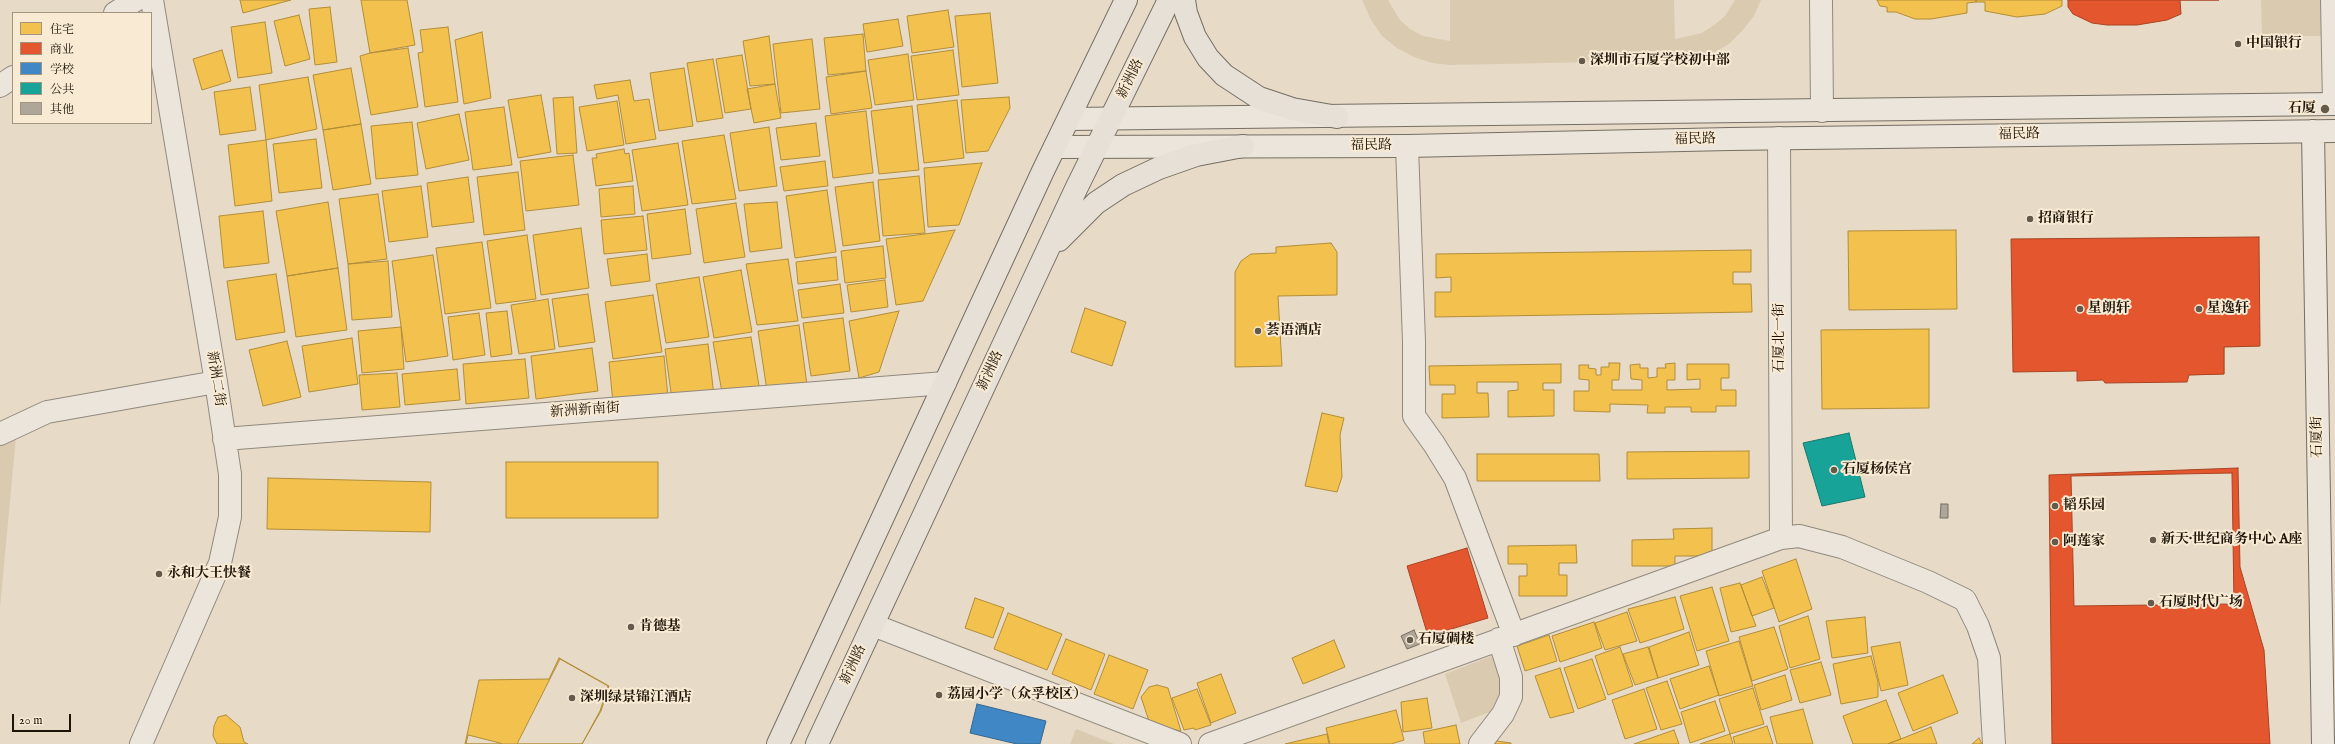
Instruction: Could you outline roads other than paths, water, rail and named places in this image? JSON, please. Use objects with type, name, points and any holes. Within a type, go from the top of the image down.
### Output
[{"type":"main road","points":[[778,744],[1055,147],[1126,0]]},
{"type":"main road","name":"新洲路","points":[[817,744],[1046,254],[1168,0]]},
{"type":"main road","points":[[1184,0],[1186,13],[1195,37],[1208,58],[1224,75],[1259,98],[1292,109],[1338,117]]},
{"type":"main road","points":[[1046,254],[1096,204],[1123,185],[1159,168],[1196,155],[1243,146]]},
{"type":"street","points":[[117,12],[136,0]]},
{"type":"street","name":"新洲二街","points":[[141,744],[220,563],[230,517],[230,474],[152,0]]},
{"type":"street","points":[[1821,0],[1822,111]]},
{"type":"street","points":[[2332,0],[2335,104]]},
{"type":"street","points":[[0,86],[12,79]]},
{"type":"street","name":"福民路","points":[[1069,119],[2335,104]]},
{"type":"street","name":"福民路","points":[[1055,147],[1406,146],[1779,138],[2335,130]]},
{"type":"street","name":"石厦街","points":[[2313,131],[2323,744]]},
{"type":"street","name":"石厦北一街","points":[[1779,138],[1781,538]]},
{"type":"street","points":[[1406,146],[1414,342],[1414,416],[1434,444],[1455,478],[1506,637],[1511,677],[1511,697],[1503,714],[1480,744]]},
{"type":"street","points":[[0,434],[47,412],[216,382]]},
{"type":"street","name":"新洲新南街","points":[[224,439],[945,383]]},
{"type":"street","points":[[1210,744],[1781,538],[1799,536],[1837,546],[1928,582],[1965,600],[1978,626],[1989,658],[1994,744]]},
{"type":"street","points":[[872,625],[1180,744]]},
{"type":"place","name":"中国银行","points":[[2238,44]]},
{"type":"place","name":"深圳市石厦学校初中部","points":[[1582,61]]},
{"type":"place","name":"石厦","points":[[2325,109]]},
{"type":"place","name":"招商银行","points":[[2030,219]]},
{"type":"place","name":"星朗轩","points":[[2080,309]]},
{"type":"place","name":"星逸轩","points":[[2199,309]]},
{"type":"place","name":"荟语酒店","points":[[1258,331]]},
{"type":"place","name":"石厦杨侯宫","points":[[1834,470]]},
{"type":"place","name":"韬乐园","points":[[2055,506]]},
{"type":"place","name":"新天·世纪商务中心 A座","points":[[2153,540]]},
{"type":"place","name":"阿莲家","points":[[2055,542]]},
{"type":"place","name":"永和大王快餐","points":[[159,574]]},
{"type":"place","name":"石厦时代广场","points":[[2151,603]]},
{"type":"place","name":"肯德基","points":[[631,627]]},
{"type":"place","name":"石厦碉楼","points":[[1410,640]]},
{"type":"place","name":"荔园小学（众孚校区）","points":[[939,695]]},
{"type":"place","name":"深圳绿景锦江酒店","points":[[572,698]]}]
